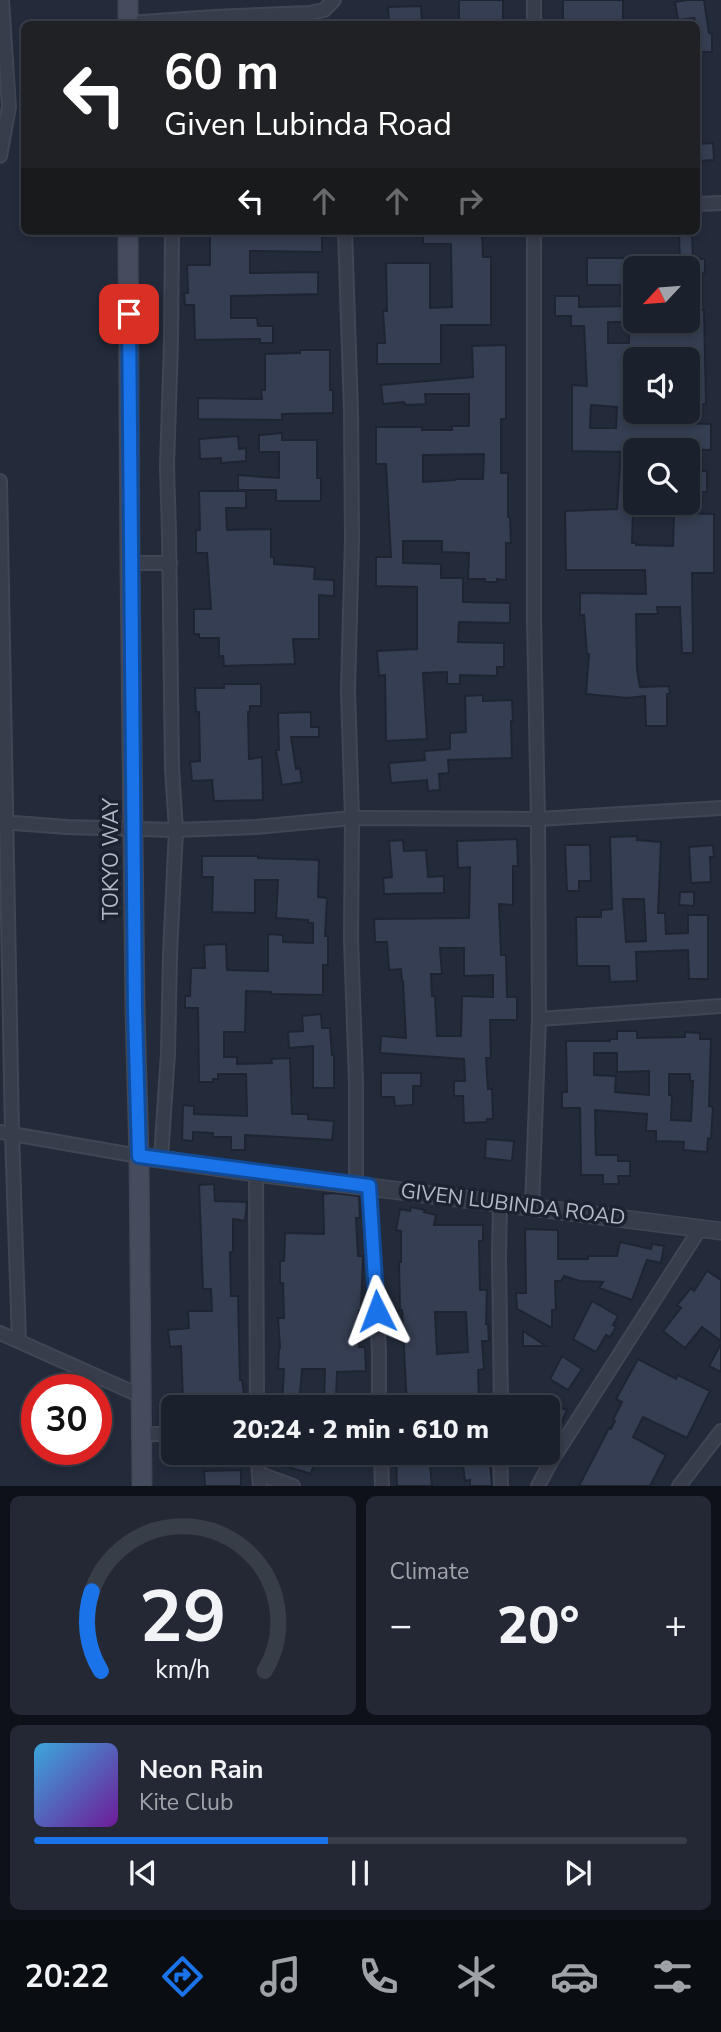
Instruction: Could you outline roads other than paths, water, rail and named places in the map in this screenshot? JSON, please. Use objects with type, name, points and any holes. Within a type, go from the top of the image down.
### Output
[{"type":"main road","points":[[128,0],[128,21]]},
{"type":"main road","name":"TOKYO WAY","points":[[128,235],[142,1486]]},
{"type":"street","points":[[0,156],[9,107],[2,0]]},
{"type":"street","points":[[177,21],[309,13],[324,10],[334,0]]},
{"type":"street","points":[[534,0],[534,21]]},
{"type":"street","points":[[700,204],[721,204]]},
{"type":"street","points":[[160,1158],[168,1054],[176,830],[172,769],[167,455],[172,235]]},
{"type":"street","points":[[345,235],[352,539],[348,690],[352,818],[351,939],[362,1185],[378,1339],[379,1395]]},
{"type":"street","points":[[532,1207],[539,1019],[534,619],[534,235]]},
{"type":"street","points":[[0,481],[6,1132],[19,1341]]},
{"type":"street","points":[[130,563],[170,563]]},
{"type":"street","points":[[3,822],[176,830],[256,827],[352,818],[538,819],[721,808]]},
{"type":"street","points":[[539,1019],[721,1006]]},
{"type":"street","points":[[6,1132],[139,1156]]},
{"type":"street","name":"GIVEN LUBINDA ROAD","points":[[139,1156],[721,1231]]},
{"type":"street","points":[[256,1173],[257,1395]]},
{"type":"street","points":[[500,1203],[501,1395]]},
{"type":"street","points":[[538,1486],[701,1227]]},
{"type":"street","points":[[0,1333],[141,1396]]},
{"type":"street","points":[[679,1486],[721,1431]]},
{"type":"street","points":[[141,1434],[161,1433]]},
{"type":"street","points":[[381,1465],[382,1486]]},
{"type":"street","points":[[500,1465],[501,1486]]},
{"type":"street","points":[[259,1468],[293,1486]]}]
